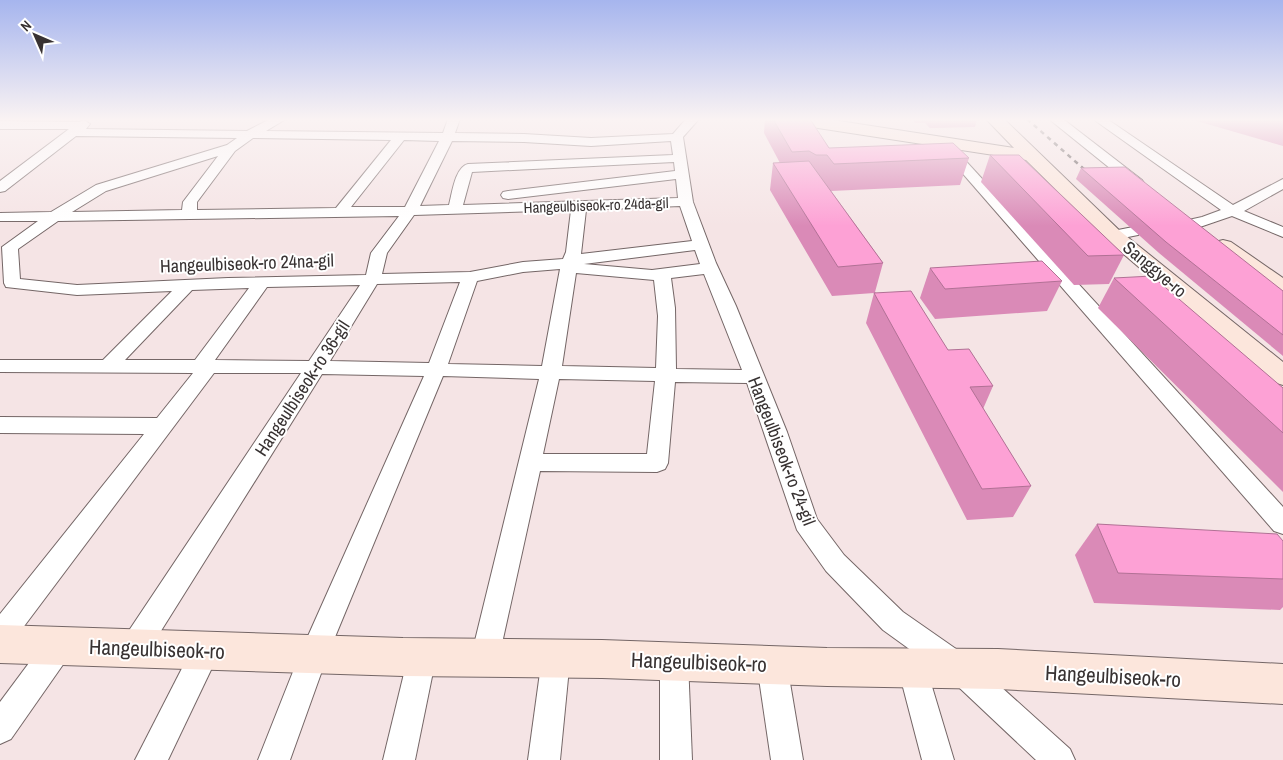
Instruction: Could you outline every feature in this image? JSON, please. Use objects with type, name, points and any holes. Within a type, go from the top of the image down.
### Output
[{"type":"main road","points":[[1022,154],[1032,156]]},
{"type":"main road","name":"Sanggye-ro","points":[[1032,156],[1283,376]]},
{"type":"main road","points":[[1183,222],[1283,289]]},
{"type":"main road","name":"Hangeulbiseok-ro","points":[[0,644],[422,657],[556,658],[772,665],[959,668],[1283,684]]},
{"type":"street","points":[[0,188],[44,154]]},
{"type":"street","points":[[53,217],[101,188],[210,154]]},
{"type":"street","points":[[189,215],[190,202],[226,154]]},
{"type":"street","points":[[340,212],[386,154]]},
{"type":"street","name":"Hangeulbiseok-ro 36-gil","points":[[134,648],[373,278],[378,253],[410,211],[439,154]]},
{"type":"street","points":[[631,154],[638,180]]},
{"type":"street","name":"Hangeulbiseok-ro 24-gil","points":[[679,154],[686,202],[701,245],[776,432],[806,523],[835,563],[894,621],[959,668],[1059,760]]},
{"type":"street","points":[[952,154],[1283,524]]},
{"type":"street","points":[[1100,154],[1146,190]]},
{"type":"street","points":[[1150,154],[1232,211],[1283,232]]},
{"type":"street","points":[[431,170],[512,168],[632,160],[681,166]]},
{"type":"street","points":[[507,201],[638,180],[681,166]]},
{"type":"street","name":"Hangeulbiseok-ro 24da-gil","points":[[507,201],[512,168]]},
{"type":"street","points":[[454,210],[466,170]]},
{"type":"street","points":[[1183,222],[1232,211],[1283,183]]},
{"type":"street","name":"Hangeulbiseok-ro 24da-gil","points":[[0,217],[454,210],[507,201],[579,206],[686,202]]},
{"type":"street","points":[[485,658],[551,372],[570,263],[574,252],[579,206]]},
{"type":"street","name":"Hangeulbiseok-ro 24na-gil","points":[[53,217],[10,248],[6,288],[77,290],[186,284],[470,277],[523,267],[570,263],[701,245]]},
{"type":"street","points":[[570,263],[652,274],[710,268]]},
{"type":"street","points":[[530,462],[657,463],[666,375],[666,288],[661,274]]},
{"type":"street","points":[[274,760],[314,654],[436,370],[470,277]]},
{"type":"street","points":[[0,636],[162,426],[262,282]]},
{"type":"street","points":[[107,366],[186,284]]},
{"type":"street","points":[[0,366],[315,367],[755,377]]},
{"type":"street","points":[[0,425],[162,426]]},
{"type":"street","points":[[0,728],[59,646]]},
{"type":"street","points":[[151,760],[206,651]]},
{"type":"street","points":[[399,760],[422,657]]},
{"type":"street","points":[[544,760],[556,658]]},
{"type":"street","points":[[674,662],[676,760]]},
{"type":"street","points":[[772,665],[787,760]]},
{"type":"street","points":[[913,668],[938,760]]},
{"type":"building","points":[[965,154],[969,158],[834,164],[827,155],[816,155]]},
{"type":"building","points":[[990,155],[1019,155],[1124,255],[1088,256]]},
{"type":"building","points":[[809,161],[883,263],[838,267],[773,163]]},
{"type":"building","points":[[1125,167],[1283,291],[1283,335],[1166,242],[1081,168]]},
{"type":"building","points":[[1042,261],[1062,281],[945,289],[930,268]]},
{"type":"building","points":[[1152,276],[1283,388],[1283,433],[1114,278]]},
{"type":"building","points":[[911,291],[948,350],[969,349],[993,386],[970,387],[1031,486],[982,489],[874,293]]},
{"type":"building","points":[[1097,524],[1277,534],[1283,541],[1283,579],[1118,573]]},
{"type":"railway","points":[[1067,154],[1093,177]]}]
